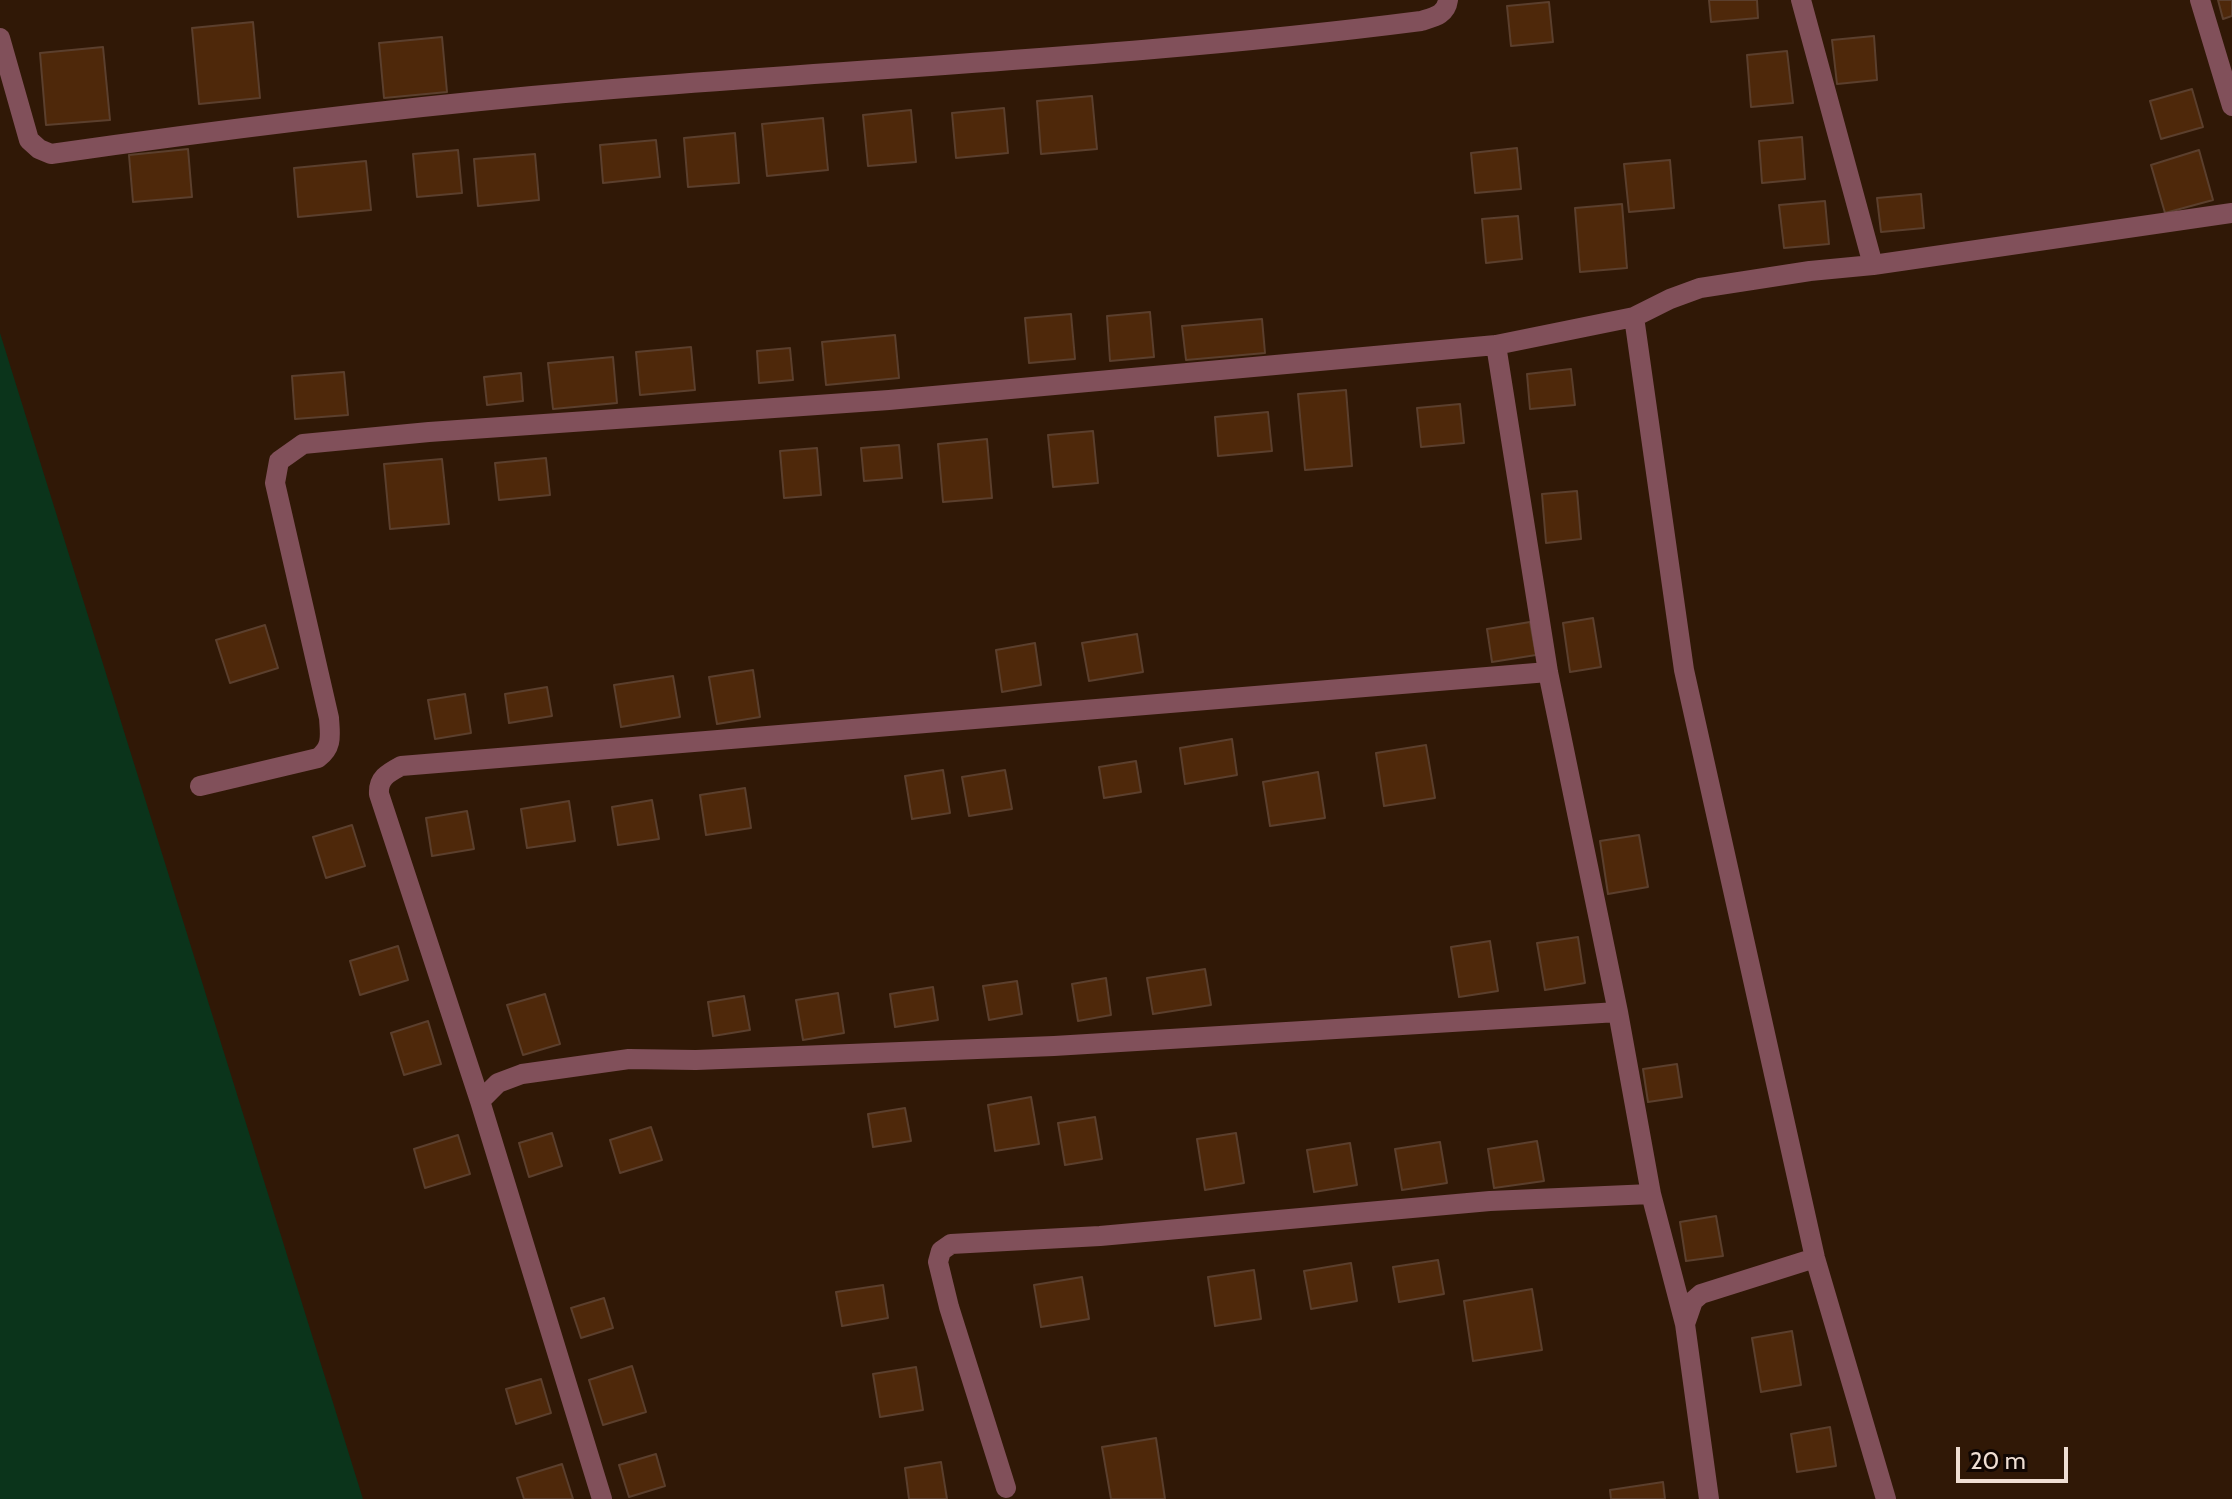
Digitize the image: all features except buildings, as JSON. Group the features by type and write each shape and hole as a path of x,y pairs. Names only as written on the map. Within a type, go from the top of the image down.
{"street":[{"path":"0,38 29,140 51,154 205,132 532,96 1286,38 1421,21 1439,16 1447,8 1448,0"},
{"path":"1801,0 1873,265"},
{"path":"2200,0 2232,106"},
{"path":"200,786 318,758 327,752 331,742 322,687 275,483 279,461 303,444 429,432 889,400 1496,345 1634,317 1700,288 2232,213"},
{"path":"1634,317 1684,670 1815,1258 1886,1499"},
{"path":"1496,345 1548,672 1618,1012 1651,1194 1685,1324 1709,1499"},
{"path":"602,1499 480,1101 379,794 378,786 383,776 401,766 1548,672"},
{"path":"480,1101 498,1083 522,1074 629,1059 696,1060 1054,1046 1618,1012"},
{"path":"1006,1488 949,1307 938,1262 941,1251 951,1244 1100,1236 1490,1201 1651,1194"},
{"path":"1685,1324 1693,1301 1701,1294 1815,1258"}],"green space":[{"path":"0,333 363,1499 0,1499"}]}
